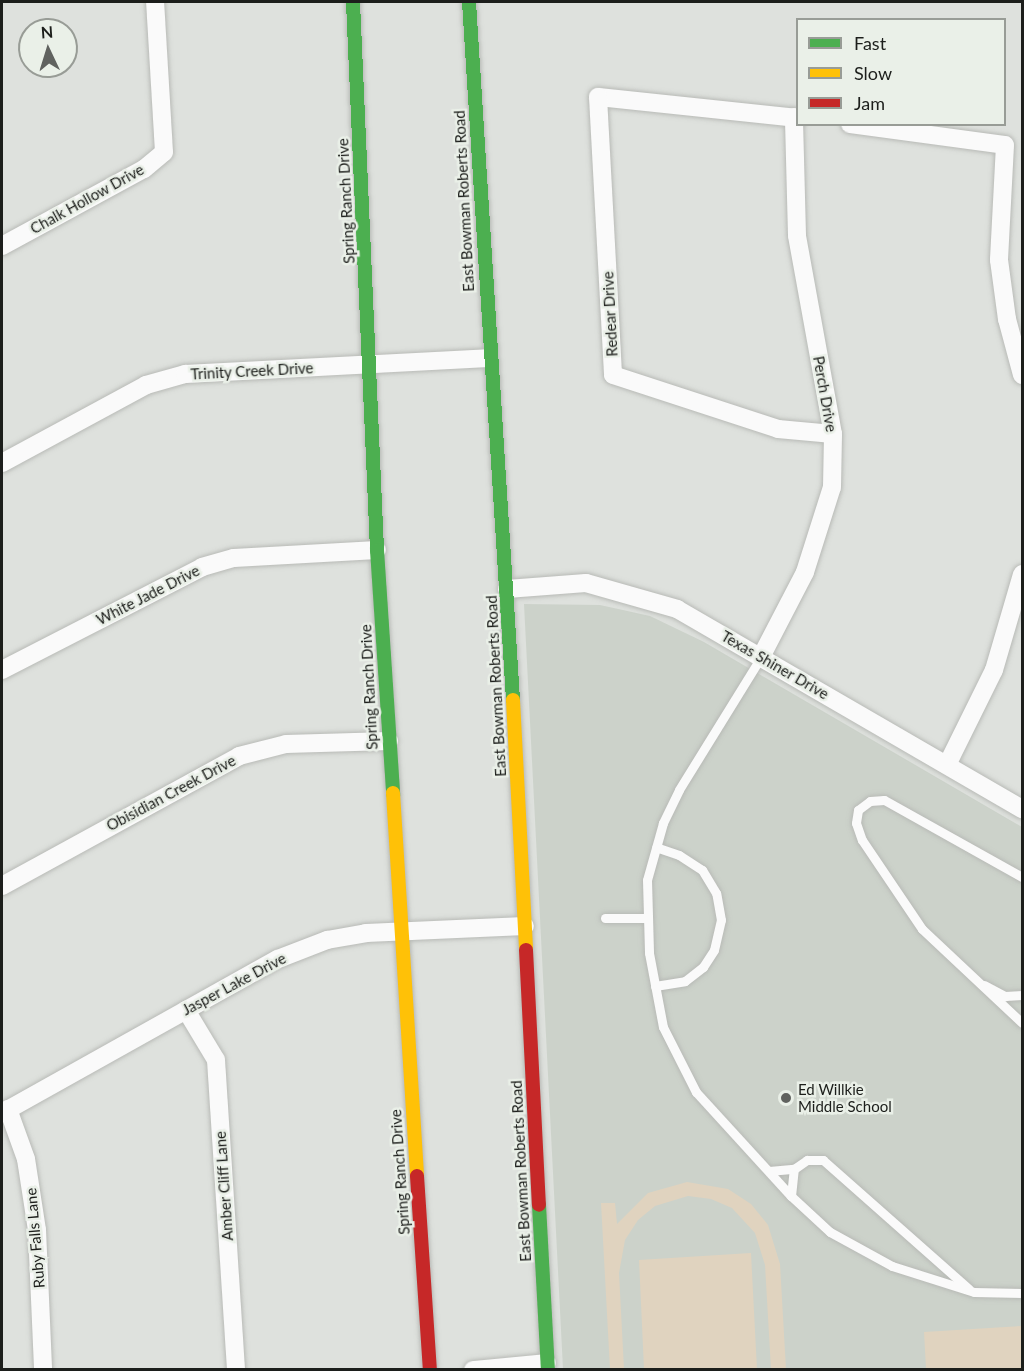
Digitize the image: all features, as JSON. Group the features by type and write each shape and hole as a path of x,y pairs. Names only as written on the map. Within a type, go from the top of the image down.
{"street":[{"name":"Chalk Hollow Drive","path":"2,246 144,169 164,152 155,2"},
{"name":"Spring Ranch Drive","path":"353,2 377,550 400,934 430,1370"},
{"name":"East Bowman Roberts Road","path":"470,2 489,358 507,589 547,1366"},
{"name":"Redear Drive","path":"796,118 598,97 613,375 778,429 833,434"},
{"name":"Perch Drive","path":"761,657 808,561 832,487 833,434 797,235 796,126"},
{"path":"866,126 1005,144 999,260 1007,319 1023,375"},
{"name":"Trinity Creek Drive","path":"2,463 146,385 185,374 489,358"},
{"name":"White Jade Drive","path":"2,670 202,567 234,558 377,550"},
{"path":"947,765 994,670 1023,574"},
{"name":"Texas Shiner Drive","path":"507,589 586,583 677,609 1023,809"},
{"name":"Obisidian Creek Drive","path":"2,886 239,756 286,744 389,741"},
{"name":"Jasper Lake Drive","path":"5,1111 278,959 327,940 366,933 400,934 525,926"},
{"name":"Amber Cliff Lane","path":"186,1010 216,1060 236,1370"},
{"name":"Ruby Falls Lane","path":"5,1111 27,1159 37,1230 43,1370"},
{"path":"473,1370 547,1366"}],"lane":[{"path":"761,657 679,790 656,847 647,880 648,918 655,986 663,1027 696,1092 792,1196 830,1232 892,1266 974,1292 1023,1293"},
{"path":"1023,877 884,800 870,801 858,810 856,823 862,840 922,929 976,982 1023,1023"},
{"path":"655,986 685,981 703,967 714,950 721,920 716,893 702,870 679,855 656,847"},
{"path":"605,918 648,918"},
{"path":"976,982 1005,996 1023,995"},
{"path":"769,1171 794,1169 807,1160 823,1160 974,1292"},
{"path":"792,1196 794,1169"}],"shaded area":[{"name":"Ed Willkie Middle School","path":"524,604 600,605 650,616 704,642 1022,827 1022,1369 563,1369"},
{"path":"687,1182 728,1189 751,1204 768,1225 780,1264 786,1369 771,1369 765,1265 755,1233 732,1208 711,1199 688,1196 655,1206 638,1220 625,1240 619,1273 624,1369 610,1369 601,1203 615,1203 617,1224 648,1193"},
{"path":"751,1253 757,1369 644,1369 639,1260"},
{"path":"1022,1326 1022,1369 926,1369 924,1332"}],"traffic: fast":[{"path":"353,2 377,550 393,793"},
{"path":"469,2 513,700"},
{"path":"539,1205 548,1370"}],"traffic: slow":[{"path":"513,700 526,950"},
{"path":"393,793 417,1176"}],"traffic: jam":[{"path":"526,950 539,1205"},
{"path":"417,1176 430,1370"}],"place":[{"name":"Ed Willkie Middle School","path":"786,1098"}]}
